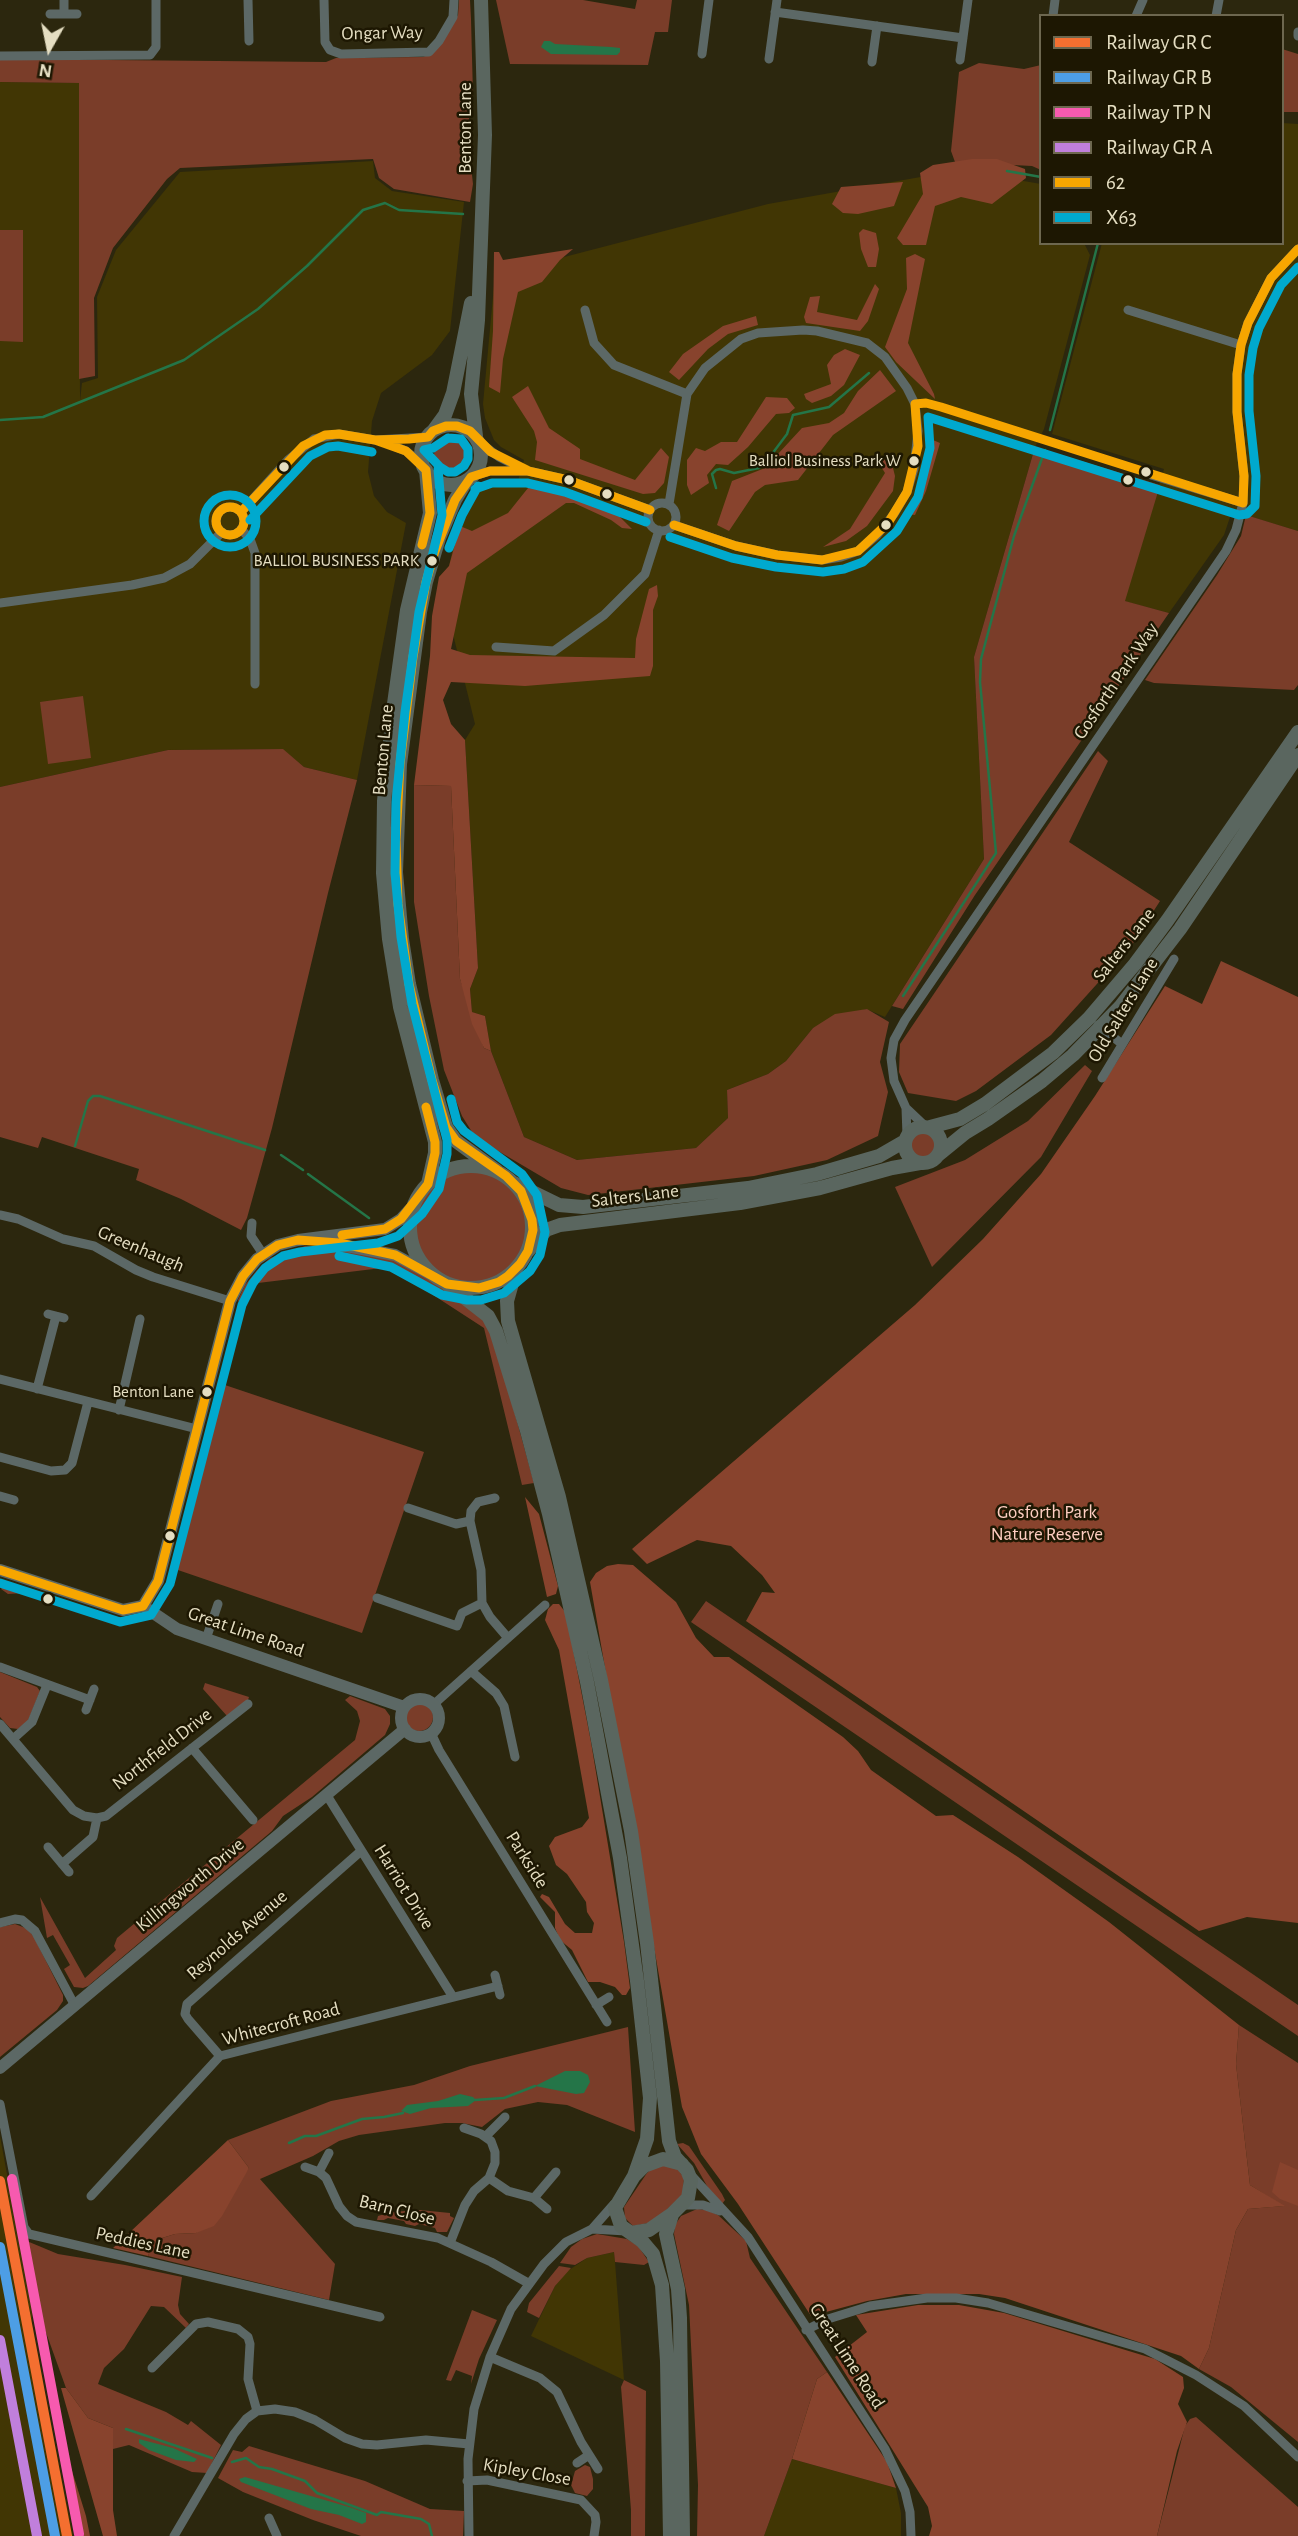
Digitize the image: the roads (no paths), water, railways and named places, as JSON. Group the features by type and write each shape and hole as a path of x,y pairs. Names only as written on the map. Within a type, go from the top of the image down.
{"main road":[{"name":"Benton Lane","path":"477,439 471,394 478,320 485,135 481,0"},
{"name":"Benton Lane","path":"430,434 445,415 456,382 479,257"},
{"path":"446,426 457,426 466,428 477,439 480,462 469,479 457,484 445,484 436,480 424,467 422,448 430,434 446,426"},
{"name":"Benton Lane","path":"424,467 430,513 407,610 393,711 385,789 383,873 389,939 400,1007 435,1142 428,1184"},
{"name":"Benton Lane","path":"469,479 455,500 439,538 420,612 400,764 396,872 409,984 446,1127 456,1141 497,1171"},
{"name":"Salters Lane","path":"928,1127 960,1119 985,1104 1095,1023 1298,732"},
{"name":"Salters Lane","path":"938,1155 965,1132 1042,1081 1095,1023 1146,974 1180,929 1298,755"},
{"path":"928,1127 940,1138 941,1149 928,1163 920,1163 908,1156 906,1138 914,1128 928,1127"},
{"name":"Salters Lane","path":"514,1183 559,1205 583,1207 748,1188 817,1174 880,1156 906,1138"},
{"name":"Salters Lane","path":"528,1251 546,1230 559,1225 740,1203 820,1188 920,1163"},
{"path":"1,1573 123,1610 143,1606 158,1581 230,1301 243,1276 263,1254 278,1245 298,1240 385,1229 401,1219 428,1184 443,1172 460,1167 479,1166 497,1171 521,1191 530,1210 533,1230 528,1251 516,1269 489,1286 468,1288 447,1284"},
{"path":"413,1206 410,1225 412,1245 420,1262 434,1276"},
{"path":"298,1240 384,1252 404,1259 447,1284 488,1316 496,1331 527,1431 549,1514 587,1682 623,1882 649,2087 650,2115 643,2155 615,2208 621,2226 642,2241 653,2254 664,2297 670,2536"},
{"path":"516,1269 507,1301 508,1321 559,1497 601,1680 631,1831 669,2141 671,2150 685,2167 691,2187 688,2198 649,2230 629,2232"},
{"name":"Great Lime Road","path":"143,1606 169,1625 404,1707"},
{"path":"417,1699 423,1699 433,1705 439,1719 431,1733 417,1737 405,1729 401,1717 404,1707 417,1699"},
{"name":"Killingworth Drive","path":"0,2068 405,1729"},
{"path":"634,2176 655,2160 667,2159 685,2167"},
{"path":"677,2209 668,2222 666,2234 678,2289 680,2318 683,2536"}],"street":[{"path":"64,0 64,14"},
{"path":"0,56 150,55 156,47 156,0"},
{"path":"248,0 249,41"},
{"name":"Ongar Way","path":"324,0 324,42 330,50 341,54 429,52 437,45 453,17 454,0"},
{"path":"702,54 709,0"},
{"path":"768,59 777,0"},
{"path":"960,60 968,0"},
{"path":"775,12 963,38"},
{"path":"50,14 77,14"},
{"path":"872,62 877,26"},
{"name":"Gosforth Park Way","path":"906,1138 905,1108 894,1081 891,1058 894,1040 905,1020 1226,551 1236,530 1243,503 1244,476 1237,412 1237,374 1241,345 1253,312 1271,278 1298,249"},
{"path":"585,310 594,342 614,365 687,394"},
{"path":"1128,310 1241,345"},
{"path":"669,505 687,394 705,368 741,339 758,333 787,330 817,331 867,343 885,357 899,374 915,404 918,446 907,492 894,514 858,551 821,560 777,555 736,546 674,525"},
{"path":"241,512 288,460 314,439 339,434 375,440 406,451 424,467"},
{"path":"375,440 430,434"},
{"path":"477,439 499,457 528,471 578,484 650,510"},
{"path":"469,479 490,471 528,471"},
{"path":"1151,474 1243,503"},
{"path":"657,504 669,505 676,513 674,525 664,531 659,530 650,523 650,510 657,504"},
{"path":"231,507 241,512 244,522 241,529 232,534 222,532 217,521 221,511 231,507"},
{"path":"241,529 250,539 255,553 255,684"},
{"path":"496,647 554,651 604,615 645,574 659,530"},
{"path":"0,603 164,578 190,564 222,532"},
{"name":"Old Salters Lane","path":"1102,1078 1174,959"},
{"path":"1095,1023 1122,1044"},
{"name":"Gosforth Park Way","path":"905,1108 928,1127"},
{"name":"Greenhaugh","path":"0,1215 18,1219 63,1239 94,1246 153,1277 230,1301"},
{"path":"252,1223 251,1236 263,1254"},
{"path":"37,1389 56,1316"},
{"path":"119,1410 140,1319"},
{"path":"0,1379 197,1429"},
{"path":"0,1457 51,1471 65,1470 72,1463 88,1402"},
{"path":"0,1496 14,1500"},
{"path":"495,1498 478,1502 471,1510 470,1521 481,1570 482,1603 508,1638"},
{"path":"408,1508 456,1524 470,1521"},
{"path":"377,1598 457,1626 462,1613 482,1603"},
{"path":"206,1639 218,1604"},
{"path":"433,1705 545,1605"},
{"path":"0,1667 90,1700"},
{"path":"471,1671 496,1693 505,1706 514,1757"},
{"path":"13,1739 32,1723 47,1685"},
{"path":"86,1710 94,1689"},
{"name":"Northfield Drive","path":"97,1818 106,1816 248,1704"},
{"path":"0,1724 73,1810 84,1816 97,1818 93,1837 62,1864"},
{"name":"Parkside","path":"431,1733 607,2022"},
{"path":"192,1748 253,1820"},
{"name":"Harriot Drive","path":"326,1794 453,1997"},
{"path":"48,1847 69,1872"},
{"name":"Reynolds Avenue","path":"220,2056 188,2019 185,2014 187,2004 361,1851"},
{"path":"0,1923 22,1920 36,1931 75,2006"},
{"name":"Whitecroft Road","path":"91,2196 220,2056 453,1997 499,1990 495,1975"},
{"path":"596,2005 609,1997"},
{"name":"Peddies Lane","path":"0,2105 24,2227 29,2234 380,2317"},
{"path":"486,2136 505,2117"},
{"path":"464,2128 486,2136 494,2146 496,2158 489,2178 508,2191 534,2198 547,2208"},
{"path":"305,2167 319,2172 328,2153"},
{"name":"Great Lime Road","path":"685,2167 748,2237 885,2449 896,2469 908,2503 911,2536"},
{"name":"Barn Close","path":"319,2172 328,2181 342,2212 351,2219 426,2234 491,2262 528,2283"},
{"path":"534,2198 556,2172"},
{"name":"Barn Close","path":"450,2243 470,2198 489,2178"},
{"path":"469,2536 469,2444 477,2397 489,2357 528,2283 557,2250 592,2229 620,2196"},
{"path":"677,2209 703,2205 722,2211"},
{"path":"592,2229 629,2232"},
{"path":"806,2330 828,2319 870,2306 927,2298 956,2298 988,2303 1145,2349 1196,2375 1244,2406 1298,2457"},
{"path":"152,2368 191,2327 202,2322 216,2323 244,2332 250,2344 248,2379 257,2411"},
{"path":"155,2347 164,2356"},
{"path":"489,2357 540,2378 557,2392 598,2469"},
{"path":"174,2536 239,2427 257,2411 275,2409 295,2412 362,2444 426,2440 469,2444"},
{"path":"577,2463 589,2455"},
{"name":"Kipley Close","path":"467,2481 487,2480 581,2500 595,2515 594,2536"},
{"path":"276,2522 277,2536"}],"waterway":[{"path":"1007,171 1039,177"},
{"path":"0,420 43,417 184,360 258,309 307,266 363,210 385,203 399,210 463,214"},
{"path":"1050,430 1097,245"},
{"path":"716,488 712,474 716,470 734,473 759,468 787,434 793,415 829,407 869,373"},
{"path":"903,996 996,853 980,682 981,659 1014,536 1045,450"},
{"path":"75,1146 88,1101 93,1096 100,1096 265,1150"},
{"path":"281,1155 303,1170"},
{"path":"308,1174 369,1218"},
{"path":"475,2100 504,2098 535,2086"},
{"path":"289,2143 362,2119 403,2113"},
{"path":"126,2429 212,2458"},
{"path":"232,2462 246,2458 259,2467 305,2481 317,2493 377,2515 381,2512 421,2519 429,2524 432,2536"}],"place":[{"name":"Balliol Business Park W","path":"914,461"},
{"name":"BALLIOL BUSINESS PARK","path":"432,561"},
{"name":"Benton Lane","path":"207,1392"}],"park label":[{"name":"Gosforth Park Nature Reserve","path":"1047,1523"}]}
